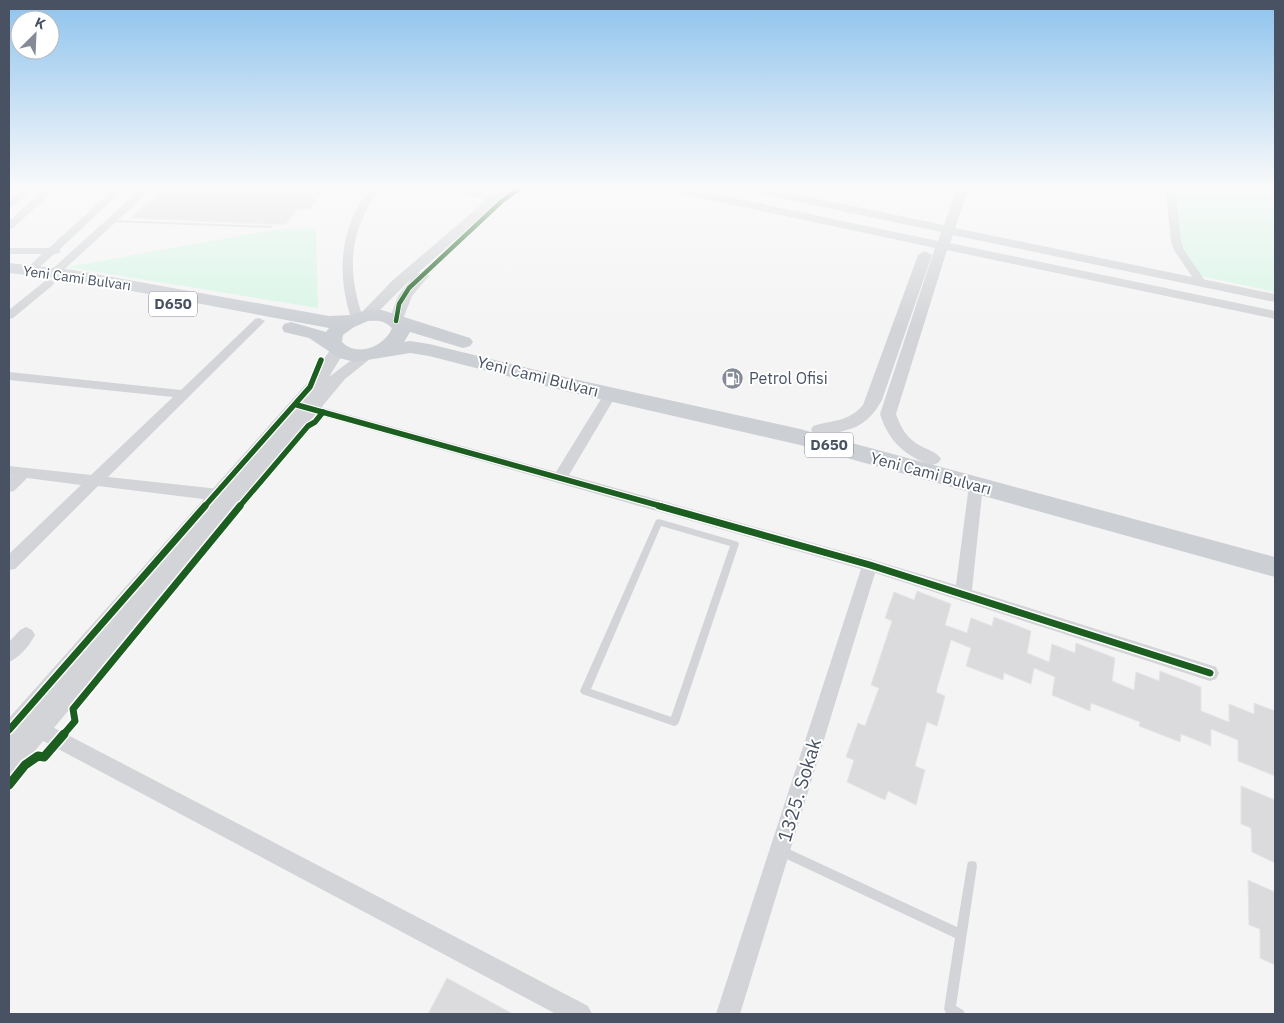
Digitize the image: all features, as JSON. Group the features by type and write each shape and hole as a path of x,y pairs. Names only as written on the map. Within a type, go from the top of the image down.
{"main road":[{"name":"Yeni Cami Bulvarı","path":"9,268 30,270 52,278 316,334 345,353 373,353 410,348 429,350 800,437 1275,567"},
{"name":"Yeni Cami Bulvarı","path":"9,277 52,278 329,322 383,315 447,338 932,459 1275,551"},
{"path":"336,347 333,338 336,331 358,318"},
{"path":"373,353 397,341 402,327 397,321"}],"street":[{"path":"30,270 71,234"},
{"path":"9,316 99,234"},
{"path":"351,234 347,266 351,304 358,318 454,234"},
{"path":"397,321 399,304 409,288 467,234"},
{"path":"887,234 1275,315"},
{"path":"819,430 860,421 868,413 940,234"},
{"path":"961,234 1275,298"},
{"path":"1175,234 1179,250 1201,282"},
{"path":"932,459 912,449 901,440 892,427 888,414 911,347 930,280 936,244"},
{"path":"9,251 80,251"},
{"path":"9,564 259,321"},
{"path":"9,762 304,406 330,364 336,347"},
{"path":"9,735 219,495 304,406 339,375 373,353"},
{"path":"9,376 183,394"},
{"path":"560,478 611,394"},
{"path":"304,406 870,565 1210,673"},
{"path":"9,471 219,495"},
{"path":"9,487 24,473"},
{"path":"963,594 976,485"},
{"name":"1325. Sokak","path":"728,1014 870,565"},
{"path":"9,654 26,636"},
{"path":"37,728 580,1014"}],"lane":[{"path":"696,532 700,517"},
{"path":"659,522 696,532 735,544 674,722 585,691 659,522"},
{"path":"780,850 961,935"},
{"path":"959,1014 950,1009 972,866"}],"green space":[{"path":"253,234 316,234 318,308 67,267"},
{"path":"1178,234 1275,234 1275,292 1201,276 1181,249"}],"building":[{"path":"917,591 951,604 945,625 967,633 971,618 992,626 994,617 1031,631 1027,653 1049,662 1052,644 1075,653 1076,643 1115,658 1112,681 1134,690 1136,672 1159,681 1160,671 1201,687 1201,711 1229,722 1229,704 1254,714 1254,703 1275,711 1275,776 1238,761 1238,740 1211,729 1211,746 1181,734 1180,742 1139,726 1140,722 1091,703 1090,711 1052,695 1055,677 1034,668 1031,684 1004,673 1003,680 966,666 971,648 951,640 936,692 945,696 937,726 927,722 915,766 925,770 916,805 888,791 885,800 847,782 854,760 846,757 858,723 865,726 879,688 871,685 892,621 885,618 894,592 914,600"},
{"path":"1241,786 1275,800 1275,863 1252,852 1251,828 1241,824"},
{"path":"1248,880 1275,892 1275,965 1260,958 1260,929 1249,925"},
{"path":"447,978 513,1014 428,1014"}],"cycle path":[{"path":"396,321 399,304 409,288 467,234"},
{"path":"9,730 310,387 321,360"},
{"path":"297,405 870,565 1210,673"},
{"path":"9,785 25,765 38,756 44,757 75,721 73,709 248,496 308,426 315,422 323,412"}],"place":[{"name":"Petrol Ofisi","path":"733,378"}]}
